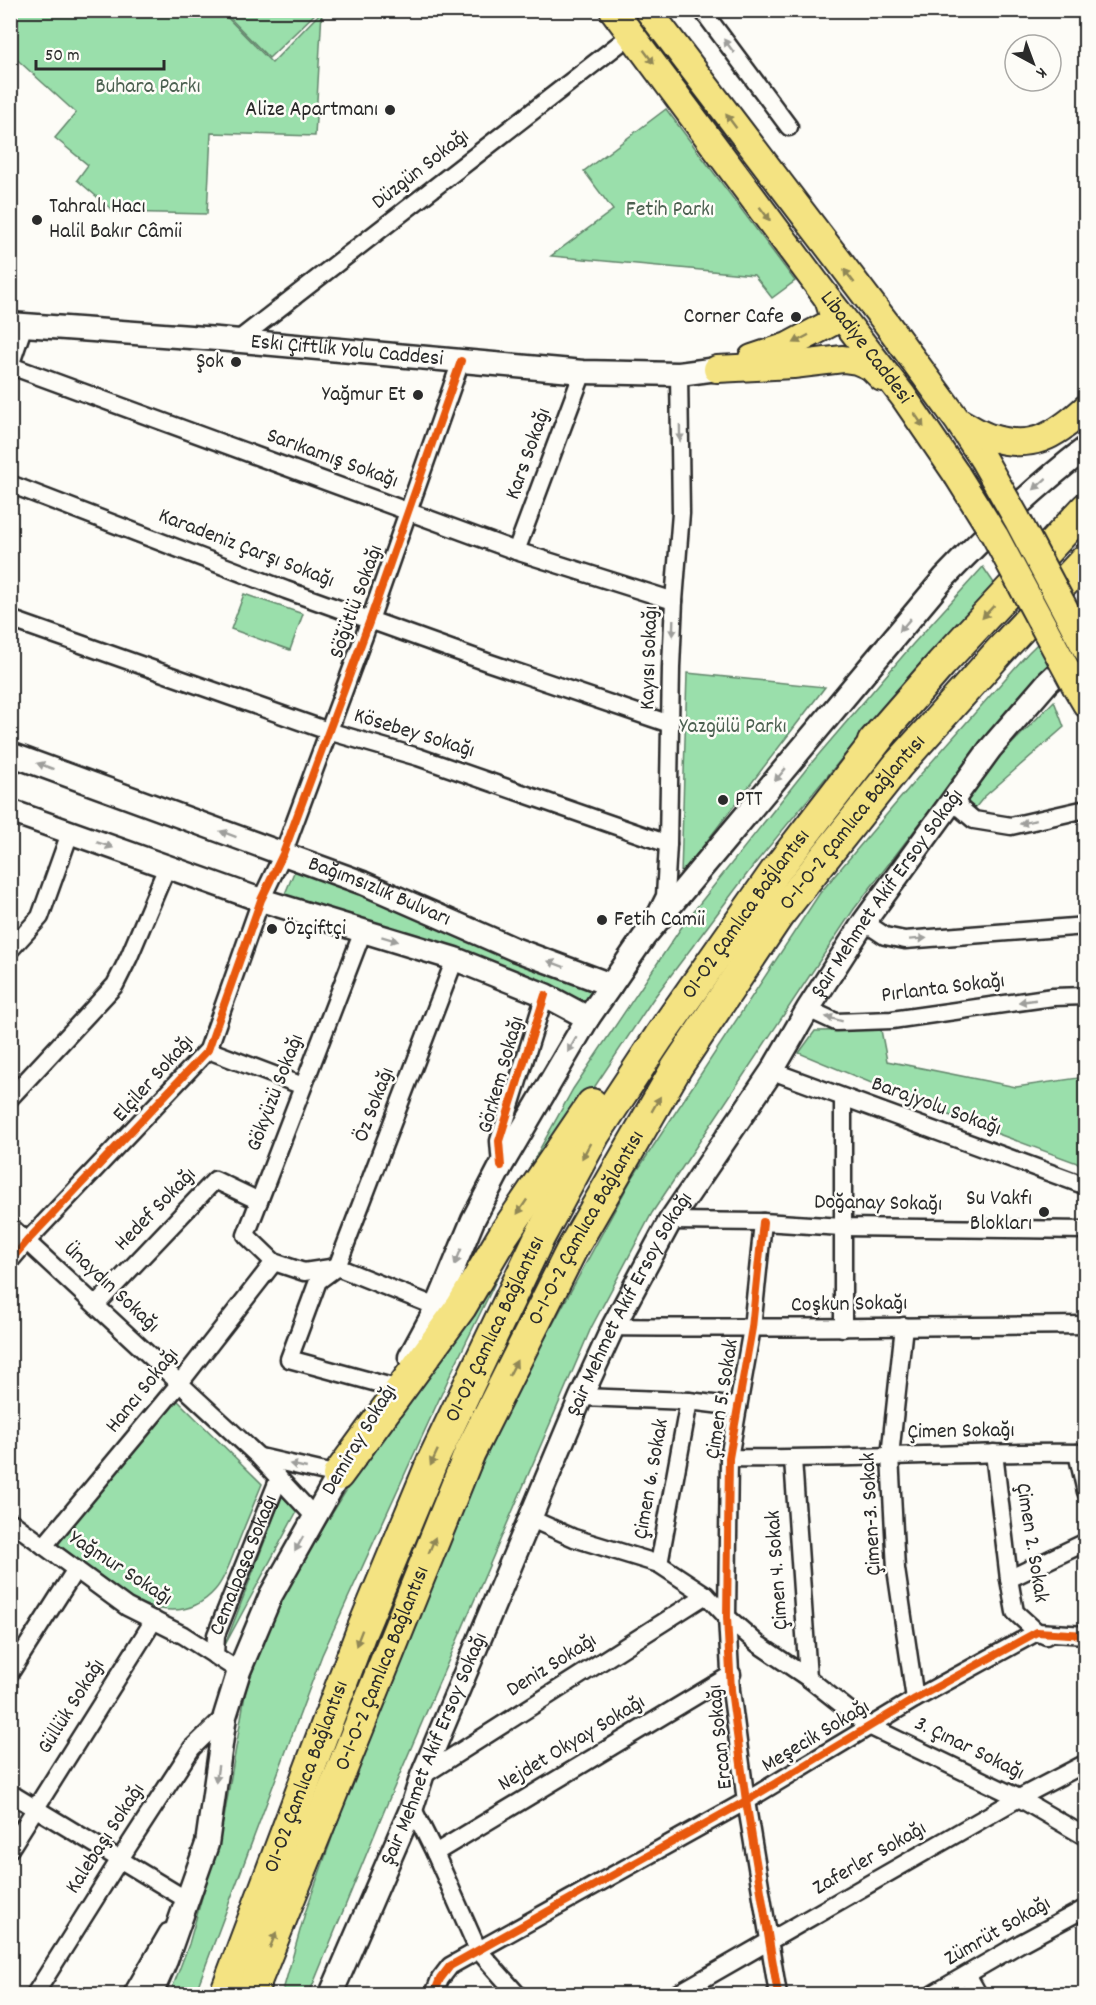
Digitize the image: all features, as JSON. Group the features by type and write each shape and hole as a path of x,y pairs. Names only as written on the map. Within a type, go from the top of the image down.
{"highway":[{"name":"O-1-O-2 Çamlıca Bağlantısı","path":"887,727 941,663 1086,508"},
{"name":"O-1-O-2 Çamlıca Bağlantısı","path":"251,1995 470,1452 571,1251 677,1067 778,916 898,765 1086,559"},
{"path":"338,1475 461,1307 504,1234 660,1001 711,930 755,874 887,727"},
{"name":"O1-O2 Çamlıca Bağlantısı","path":"225,1995 364,1624 432,1462 539,1238 595,1134 659,1037 775,872 887,727"}],"main road":[{"name":"Libadiye Caddesi","path":"613,10 854,316 958,421 1017,519 1086,647"},
{"name":"Libadiye Caddesi","path":"648,10 854,316 903,396 957,475 995,536 1081,696"},
{"path":"793,365 823,353 854,316"},
{"path":"717,369 788,346 854,316"},
{"name":"Eski Çiftlik Yolu Caddesi","path":"17,325 237,341 583,372 679,374 717,369"},
{"path":"717,369 793,365 843,359 857,361 871,367 903,396"},
{"path":"958,421 988,437 1028,442 1046,438 1086,408"},
{"name":"Demiray Sokağı","path":"225,1716 239,1671 271,1595 338,1475 420,1341 437,1307 473,1220 501,1166 588,1018 644,938 945,577 984,536 1043,481 1086,448"},
{"path":"1060,601 1086,627"},
{"name":"Şair Mehmet Akif Ersoy Sokağı","path":"331,1995 412,1807 422,1776 581,1397 670,1221 772,1071 808,1009 864,922 990,749 1047,683 1086,647"},
{"name":"Bağımsızlık Bulvarı","path":"10,754 363,883 514,949 611,985"},
{"name":"Bağımsızlık Bulvarı","path":"10,812 261,900 455,959 545,995 588,1018"},
{"path":"151,1995 166,1960 207,1844 225,1716"}],"street":[{"path":"702,10 789,127"},
{"name":"Düzgün Sokağı","path":"237,341 632,34"},
{"path":"11,366 17,325"},
{"name":"Söğütlü Sokağı","path":"283,854 370,620 462,361"},
{"name":"Sarıkamış Sokağı","path":"11,366 516,551 674,601"},
{"name":"Kars Sokağı","path":"516,551 583,372"},
{"name":"Kayısı Sokağı","path":"644,938 665,896 674,601 681,513 679,374"},
{"name":"Karadeniz Çarşı Sokağı","path":"10,484 286,590 670,724"},
{"name":"Kösebey Sokağı","path":"10,619 327,731 418,757 668,844"},
{"path":"955,797 961,809 974,820 1011,826 1086,809"},
{"path":"10,950 40,917 70,833"},
{"name":"Elçiler Sokağı","path":"10,1261 27,1240 208,1050 261,900 283,854"},
{"path":"10,1098 115,985 167,867"},
{"path":"864,922 885,936 905,940 1086,926"},
{"name":"Gökyüzü Sokağı","path":"274,1262 246,1236 363,931"},
{"name":"Öz Sokağı","path":"337,1267 455,959"},
{"name":"Görkem Sokağı","path":"501,1166 499,1142 545,995"},
{"name":"Pırlanta Sokağı","path":"808,1009 836,1022 892,1020 1053,997 1086,996"},
{"path":"208,1050 303,1086"},
{"name":"Barajyolu Sokağı","path":"772,1071 1086,1185"},
{"path":"843,1098 843,1328"},
{"name":"Hedef Sokağı","path":"96,1305 215,1180 258,1201"},
{"name":"Doğanay Sokağı","path":"670,1221 763,1222 842,1227 1086,1230"},
{"name":"Çimen 5. Sokak","path":"727,1617 729,1458 752,1328 763,1222"},
{"name":"Ünaydın Sokağı","path":"10,1226 259,1457 315,1516"},
{"path":"274,1262 304,1272 337,1267 437,1307"},
{"name":"Hancı Sokağı","path":"44,1546 179,1384 274,1262"},
{"path":"337,1267 318,1281 289,1359 392,1387"},
{"name":"Coşkun Sokağı","path":"614,1328 1086,1325"},
{"name":"Çimen-3. Sokak","path":"904,1326 890,1456 896,1569 915,1699"},
{"name":"Çimen 6. Sokak","path":"581,1397 689,1401 738,1407"},
{"name":"Çimen 6. Sokak","path":"659,1564 689,1401"},
{"name":"Çimen Sokağı","path":"729,1458 793,1459 994,1453 1081,1453"},
{"name":"Çimen 2. Sokak","path":"994,1453 1009,1579 1016,1612 1037,1632"},
{"path":"1081,1453 1086,1492"},
{"name":"Ünaydın Sokağı","path":"259,1457 338,1475"},
{"name":"Çimen 4. Sokak","path":"793,1459 808,1678"},
{"name":"Cemalpaşa Sokağı","path":"215,1656 216,1635 279,1478"},
{"name":"3. Çınar Sokağı","path":"529,1518 574,1538 659,1564 706,1595 758,1644 808,1678 869,1726 1019,1798 1086,1838"},
{"name":"Yağmur Sokağı","path":"10,1521 127,1607 183,1635 239,1671"},
{"path":"1009,1579 1086,1542"},
{"path":"10,1672 76,1569"},
{"name":"Deniz Sokağı","path":"422,1776 706,1595"},
{"name":"Ercan Sokağı","path":"727,1617 732,1674 731,1690 746,1801 778,1995"},
{"name":"Güllük Sokağı","path":"10,1849 154,1620"},
{"path":"1037,1632 1086,1635"},
{"path":"1037,1632 1056,1640 1080,1638 1086,1641"},
{"name":"Meşecik Sokağı","path":"434,1995 440,1979 450,1966 746,1801 915,1699 1037,1632"},
{"name":"Nejdet Okyay Sokağı","path":"435,1853 732,1674"},
{"name":"Kalebaşı Sokağı","path":"35,1995 192,1748 225,1716"},
{"name":"Zaferler Sokağı","path":"677,1995 1019,1798 1086,1763"},
{"path":"10,1793 187,1900 132,1995"},
{"path":"412,1807 478,1950 517,1995"},
{"name":"Zümrüt Sokağı","path":"933,1995 1086,1908"},
{"path":"968,1976 978,1995"}],"green space":[{"name":"Buhara Parkı","path":"11,11 221,11 272,63 322,11 315,136 211,133 207,214 115,212 77,180 88,165 55,138 76,113 11,54"},
{"path":"223,11 318,11 269,58"},
{"name":"Fetih Parkı","path":"666,109 795,281 772,298 754,275 551,256 613,210 584,171"},
{"path":"983,567 996,586 871,723 753,866 653,999 502,1226 450,1311 573,1089 685,922 808,767 913,644"},
{"path":"244,594 303,614 290,650 231,629"},
{"path":"1085,597 1085,635 1041,677 944,792 854,909 652,1213 591,1328 387,1804 309,1994 282,1994 305,1913 366,1743 457,1520 516,1392 631,1180 820,893 1028,653"},
{"name":"Yazgülü Parkı","path":"687,673 825,687 681,875"},
{"path":"1054,701 1064,727 984,797 971,813 966,799 999,757"},
{"path":"295,870 595,984 586,1005 284,896"},
{"path":"881,1030 887,1061 1016,1087 1085,1077 1085,1166 963,1121 799,1053 815,1031"},
{"path":"516,1240 452,1371 322,1655 195,1994 170,1994 189,1944 224,1818 246,1689 278,1601 354,1478"},
{"path":"176,1399 262,1484 219,1586 196,1605 176,1610 154,1608 132,1599 110,1587 53,1547"},
{"path":"282,1496 297,1511 225,1645"}],"cycle path":[{"path":"10,1261 208,1050 261,900 283,854 370,620 461,361"},
{"path":"501,1166 499,1141 545,995"},
{"path":"763,1222 752,1328 729,1458 727,1617 731,1690 746,1801 778,1994"},
{"path":"434,1994 440,1979 450,1966 746,1801 915,1699 1037,1632 1086,1635"}],"place":[{"name":"Alize Apartmanı","path":"390,110"},
{"name":"Tahralı Hacı Halil Bakır Câmii","path":"37,220"},
{"name":"Corner Cafe","path":"796,317"},
{"name":"Şok","path":"236,362"},
{"name":"Yağmur Et","path":"418,395"},
{"name":"PTT","path":"723,800"},
{"name":"Fetih Camii","path":"602,920"},
{"name":"Özçiftçi","path":"272,929"},
{"name":"Su Vakfı Blokları","path":"1044,1212"}]}
